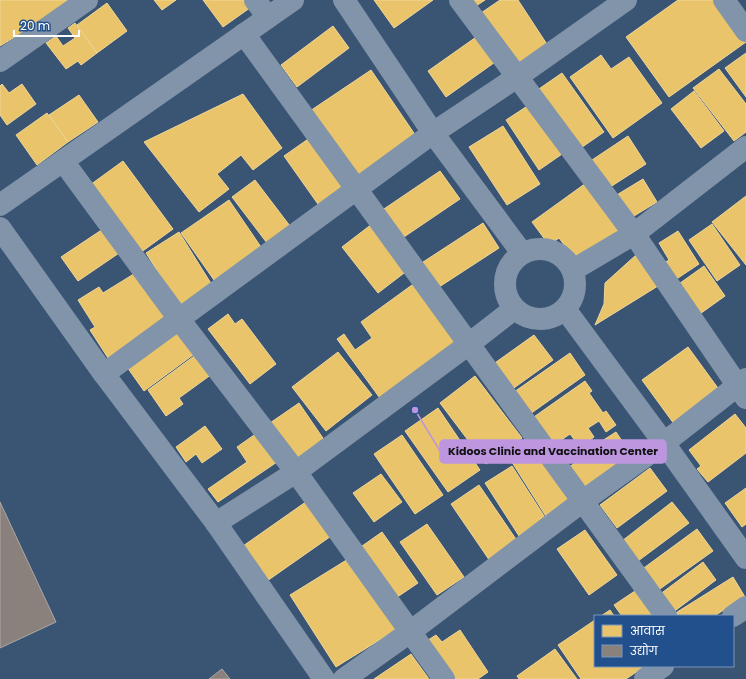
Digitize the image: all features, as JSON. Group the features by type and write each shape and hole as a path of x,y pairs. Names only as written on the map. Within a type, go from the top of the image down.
{"street":[{"path":"0,61 88,0"},
{"path":"256,0 268,17"},
{"path":"0,205 292,0"},
{"path":"344,0 433,133 522,254"},
{"path":"344,679 410,632 583,502 743,388 634,234 460,0"},
{"path":"104,374 433,133 517,77 626,0"},
{"path":"724,0 746,31"},
{"path":"244,34 665,615"},
{"path":"573,270 634,234 746,147"},
{"path":"64,161 179,318 296,472 444,679"},
{"path":"0,228 104,374 216,523 324,679"},
{"path":"533,249 545,249 557,252 566,260 573,270 576,280 572,301 565,309 549,319 530,318 514,309 507,298 504,286 506,273 512,262 522,254 533,249"},
{"path":"216,523 296,472 514,309"},
{"path":"565,309 746,558"},
{"path":"734,615 746,607"}],"building: आवास":[{"path":"0,0 76,0 0,46"},
{"path":"154,0 176,0 162,10"},
{"path":"203,0 251,0 254,5 223,27"},
{"path":"374,0 433,0 394,28"},
{"path":"467,0 485,0 473,8"},
{"path":"500,0 518,0 552,52 521,73 481,13"},
{"path":"678,0 717,0 746,42 669,97 626,37"},
{"path":"107,3 127,31 97,53 77,25"},
{"path":"75,23 97,53 81,65 78,61 66,69 46,43 56,36 63,46 75,38 68,28"},
{"path":"333,26 349,48 297,87 281,65"},
{"path":"479,35 498,60 446,97 428,71"},
{"path":"746,53 746,97 725,68"},
{"path":"601,55 611,69 629,57 662,103 613,138 570,77"},
{"path":"719,69 746,104 746,132 734,141 693,88"},
{"path":"371,70 418,139 354,182 307,113"},
{"path":"562,73 604,132 575,152 533,93"},
{"path":"2,84 9,93 22,84 36,104 7,125 0,115 0,86"},
{"path":"694,91 724,131 701,148 671,109"},
{"path":"243,94 282,148 253,170 241,155 217,174 229,189 199,212 144,142"},
{"path":"79,95 98,122 68,142 49,115"},
{"path":"532,103 565,152 539,170 506,120"},
{"path":"47,113 68,142 37,165 16,135"},
{"path":"503,126 540,184 507,205 469,147"},
{"path":"628,136 646,164 604,191 586,164"},
{"path":"311,137 347,187 320,207 284,156"},
{"path":"123,161 173,229 140,253 90,185"},
{"path":"440,171 460,199 398,241 378,213"},
{"path":"643,179 657,202 629,219 615,196"},
{"path":"255,180 290,226 267,243 232,197"},
{"path":"586,183 621,230 577,262 559,238 549,245 532,222"},
{"path":"746,196 746,265 712,222"},
{"path":"229,200 261,247 214,280 181,233"},
{"path":"483,223 499,248 436,289 420,264"},
{"path":"372,224 408,270 378,293 342,247"},
{"path":"712,224 740,265 717,281 689,240"},
{"path":"109,225 125,249 78,281 61,257"},
{"path":"678,231 699,264 672,282 661,265 669,260 659,243"},
{"path":"179,232 212,285 179,306 146,253"},
{"path":"636,255 658,286 595,325 604,304 605,283"},
{"path":"704,266 725,296 697,316 676,286"},
{"path":"137,272 167,321 108,358 90,330 95,327 78,300 99,287 103,293"},
{"path":"412,285 465,341 382,401 337,339 344,334 355,350 372,338 361,322"},
{"path":"228,314 235,324 242,319 276,364 250,384 208,329"},
{"path":"180,329 197,352 144,391 127,367"},
{"path":"534,335 553,360 511,390 492,365"},
{"path":"688,347 723,395 677,428 642,380"},
{"path":"338,352 372,395 326,431 292,387"},
{"path":"570,353 585,375 530,414 514,392"},
{"path":"197,354 212,374 179,398 183,404 166,416 148,390"},
{"path":"475,376 522,438 486,464 440,403"},
{"path":"585,381 592,391 589,393 603,413 606,411 616,425 606,432 599,421 588,428 594,437 580,447 570,434 551,447 531,419"},
{"path":"299,403 329,447 296,461 270,423"},
{"path":"438,408 480,470 448,492 405,431"},
{"path":"735,414 746,428 746,453 708,482 697,469 701,466 689,450"},
{"path":"205,426 222,449 202,463 196,454 186,462 176,447"},
{"path":"616,432 632,456 582,494 566,469 593,451 591,448"},
{"path":"257,433 277,462 218,502 208,489 247,462 237,447"},
{"path":"402,435 443,495 415,514 374,454"},
{"path":"537,442 577,504 549,521 510,459"},
{"path":"512,466 546,519 519,536 485,483"},
{"path":"650,468 667,491 617,528 600,505"},
{"path":"381,474 402,502 374,522 353,493"},
{"path":"479,485 520,545 492,564 451,504"},
{"path":"746,488 746,524 742,527 725,503"},
{"path":"310,499 334,534 267,581 243,546"},
{"path":"672,502 689,523 638,561 622,541"},
{"path":"427,524 464,577 437,595 400,542"},
{"path":"697,529 713,551 657,591 641,570"},
{"path":"585,530 617,575 589,595 557,549"},
{"path":"382,532 418,583 390,602 355,551"},
{"path":"353,556 399,628 336,667 290,595"},
{"path":"703,562 716,580 672,613 659,595"},
{"path":"733,577 745,597 716,615 674,614"},
{"path":"641,587 661,615 621,615 614,605"},
{"path":"610,610 613,615 602,615"},
{"path":"594,621 594,667 644,667 626,679 581,679 558,645"},
{"path":"460,630 488,672 478,679 450,679 425,642 436,635 442,642"},
{"path":"555,649 577,679 519,679 517,676"},
{"path":"411,654 429,679 374,679"}],"building: उद्योग":[{"path":"0,502 56,622 0,648"},
{"path":"222,669 230,679 209,679"}],"place":[{"name":"Kidoos Clinic and Vaccination Center","path":"415,410"}]}
